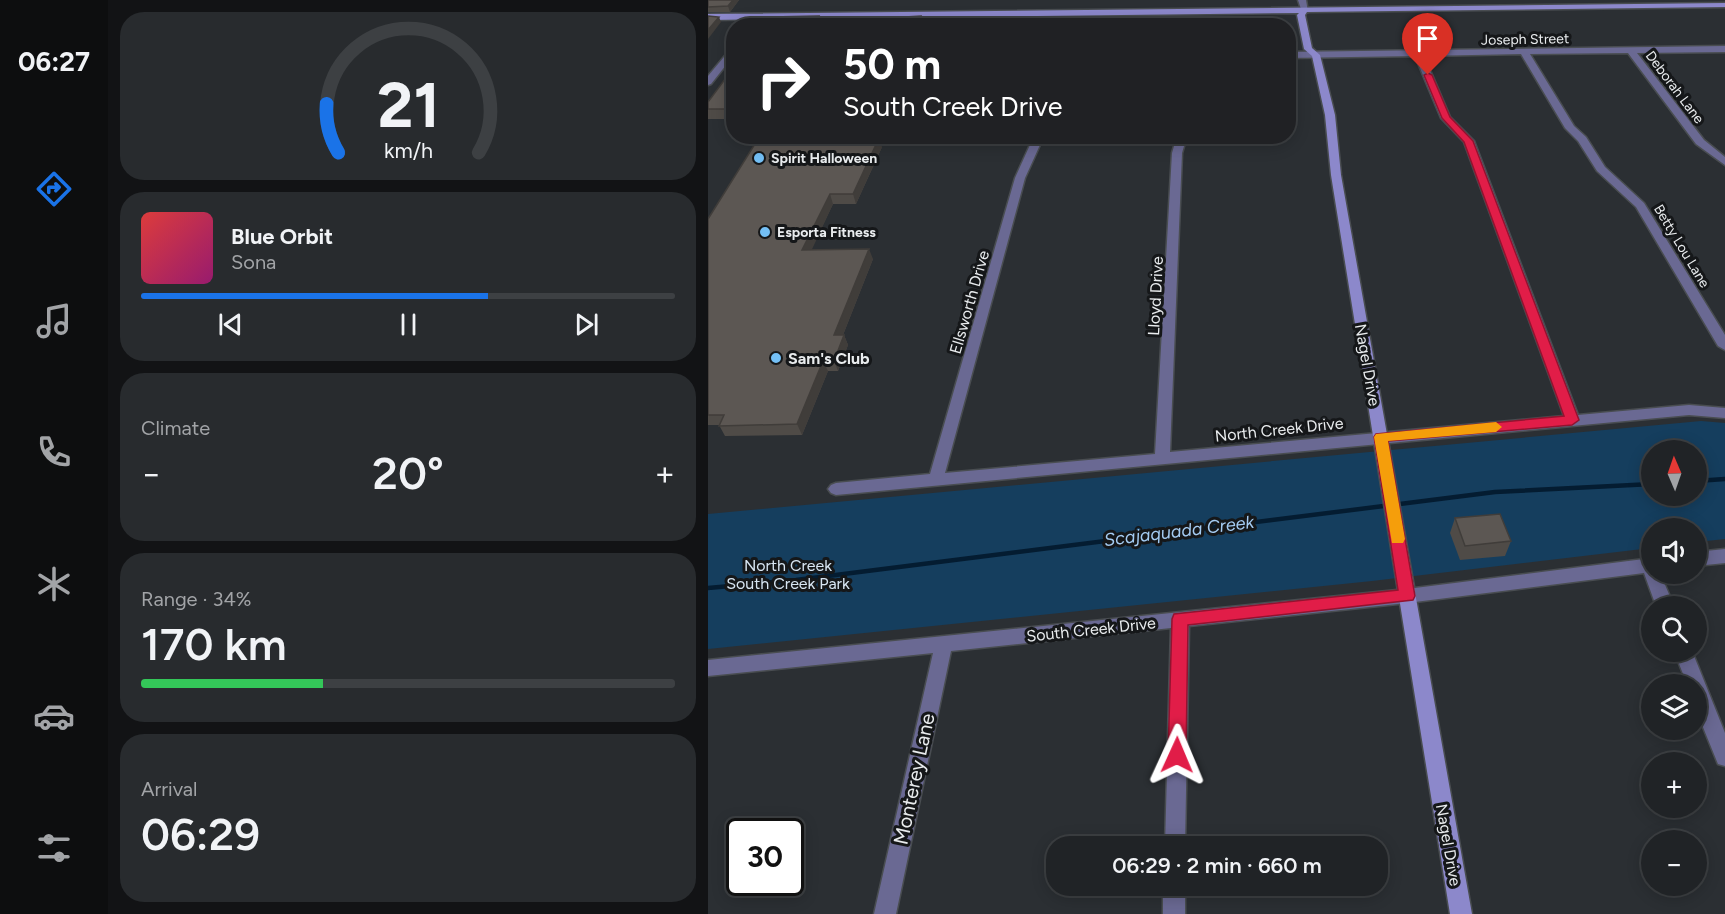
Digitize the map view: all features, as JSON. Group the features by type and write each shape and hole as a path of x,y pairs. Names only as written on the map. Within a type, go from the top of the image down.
{"street":[{"path":"708,17 949,14 1303,5 1725,5"},
{"name":"Nagel Drive","path":"1303,5 1301,15 1308,49 1316,55 1330,115 1336,175 1461,914"},
{"path":"947,18 949,14"},
{"name":"Joseph Street","path":"1296,55 1725,49"},
{"name":"Deborah Lane","path":"1631,51 1700,142 1725,162"},
{"name":"Betty Lou Lane","path":"1524,52 1570,128 1582,139 1600,169 1640,205 1725,346"},
{"path":"1419,54 1446,118 1469,141 1572,420"},
{"path":"708,82 726,58"},
{"name":"Ellsworth Drive","path":"936,479 1020,178 1035,144"},
{"name":"Lloyd Drive","path":"1162,459 1177,153 1180,144"},
{"name":"North Creek Drive","path":"836,489 1572,420 1689,410 1725,413"},
{"path":"1707,558 1725,556"},
{"name":"South Creek Drive","path":"708,668 1641,570"},
{"path":"1175,836 1180,619"},
{"name":"Monterey Lane","path":"885,914 944,644"},
{"path":"1707,712 1725,757"},
{"path":"1174,896 1174,914"}],"green space":[{"name":"North Creek South Creek Park","path":"1701,421 1725,423 1725,539 1707,541 1707,518 1641,518 1641,549 1372,581 708,649 708,514"}],"building":[{"path":"708,0 733,0 728,6 708,7"},
{"path":"708,16 719,17 708,30"},
{"path":"819,16 818,18 770,17"},
{"path":"921,16 920,18 905,17"},
{"path":"726,78 726,109 708,109 708,102"},
{"path":"755,144 876,144 853,194 830,194 802,250 869,249 834,335 844,335 834,361 823,361 797,424 719,426 724,415 708,415 708,219"},
{"path":"1500,514 1511,541 1465,546 1455,518"}],"waterway":[{"name":"Scajaquada Creek","path":"1707,480 1725,479"},
{"name":"Scajaquada Creek","path":"708,588 796,580 1495,492 1641,485"}],"slow traffic":[{"path":"1398,539 1380,437 1496,427"}],"place":[{"name":"Spirit Halloween","path":"759,158"},
{"name":"Esporta Fitness","path":"765,232"},
{"name":"Sam's Club","path":"776,358"}],"route":[{"path":"1177,755 1180,619 1407,596 1380,437 1572,420 1469,141 1446,118 1428,75"}]}
